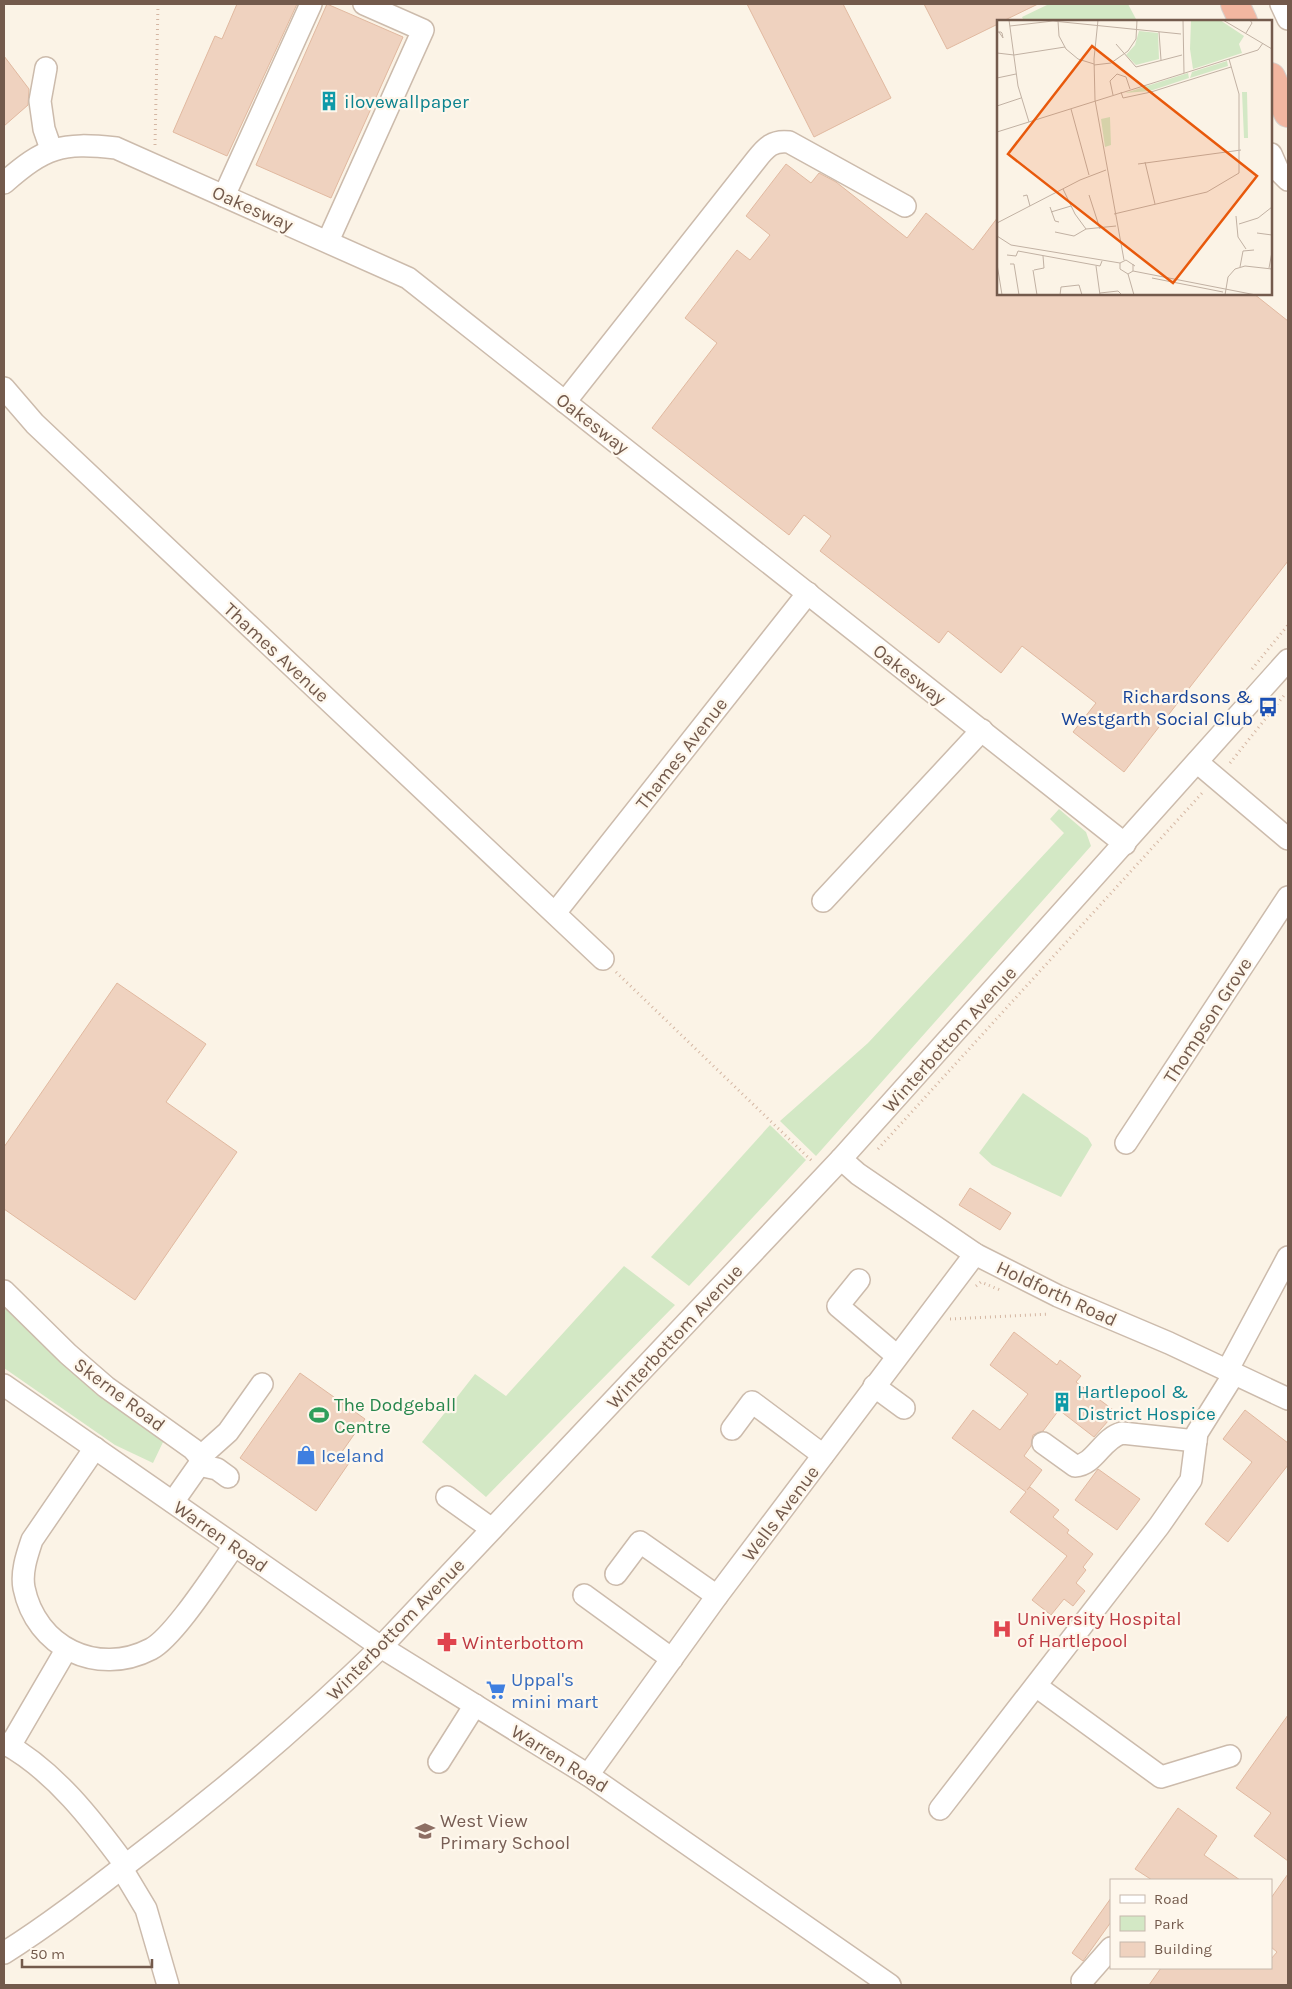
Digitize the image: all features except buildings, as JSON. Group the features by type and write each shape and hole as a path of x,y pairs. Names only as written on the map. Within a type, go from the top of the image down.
{"highway":[{"path":"1235,4 1243,20"},
{"path":"1272,79 1288,113"}],"street":[{"path":"224,196 311,4"},
{"path":"328,241 423,30 364,4"},
{"path":"1281,4 1288,19"},
{"path":"46,68 40,101 44,129 51,149"},
{"path":"565,402 756,160 770,145 778,141 789,142 905,206"},
{"name":"Oakesway","path":"4,183 26,164 51,149 85,144 116,148 408,278 1125,844"},
{"path":"1272,156 1278,170 1288,180"},
{"name":"Thames Avenue","path":"4,388 34,424 603,959"},
{"name":"Thames Avenue","path":"555,913 808,593"},
{"name":"Winterbottom Avenue","path":"4,1953 168,1834 248,1769 327,1700 381,1647 841,1159 1288,660"},
{"path":"823,901 982,730"},
{"path":"1198,762 1288,839"},
{"name":"Thompson Grove","path":"1126,1143 1288,897"},
{"name":"Holdforth Road","path":"841,1159 858,1174 975,1254 1058,1296 1288,1399"},
{"name":"Wells Avenue","path":"588,1775 717,1596 975,1254"},
{"path":"940,1809 1160,1526 1191,1480 1197,1433 1288,1257"},
{"path":"859,1280 838,1306 897,1356"},
{"name":"Skerne Road","path":"4,1291 93,1376 193,1449 200,1461"},
{"path":"174,1502 200,1461 228,1432 262,1384"},
{"name":"Warren Road","path":"4,1385 381,1647 588,1775 890,1985"},
{"path":"874,1386 904,1408"},
{"path":"732,1429 752,1402 823,1455"},
{"path":"1043,1443 1075,1466 1088,1462 1102,1445 1114,1435 1122,1433 1196,1441"},
{"path":"95,1448 32,1540 24,1570 24,1587 38,1623 56,1643 66,1650 81,1656 107,1659 122,1659 150,1650 169,1635 234,1546"},
{"path":"200,1461 228,1477"},
{"path":"447,1497 492,1528"},
{"path":"616,1574 640,1542 717,1596"},
{"path":"584,1595 672,1658"},
{"path":"66,1650 7,1745 40,1769 68,1795 91,1820 124,1867 146,1909 168,1985"},
{"path":"1036,1686 1161,1777 1230,1756"},
{"path":"438,1762 475,1705"},
{"path":"1082,1984 1110,1949"}],"path":[{"path":"155,166 158,4"},
{"path":"1230,763 1288,691"},
{"path":"878,1149 1204,791"},
{"path":"603,959 817,1166"},
{"path":"945,1319 1051,1314"}],"green space":[{"path":"1049,4 1128,4 1136,20 1024,20 1022,17"},
{"path":"1059,809 1086,832 1091,846 816,1156 780,1121 868,1043 1064,833 1050,819"},
{"path":"1023,1093 1088,1138 1092,1145 1061,1197 992,1165 979,1153"},
{"path":"770,1125 806,1160 689,1286 651,1257"},
{"path":"624,1266 675,1305 486,1497 422,1442 475,1374 506,1396"},
{"path":"4,1307 95,1393 164,1440 153,1463 115,1445 4,1368"}],"place":[{"name":"ilovewallpaper","path":"329,101"},
{"name":"Richardsons & Westgarth Social Club","path":"1268,707"},
{"name":"Hartlepool & District Hospice","path":"1062,1402"},
{"name":"The Dodgeball Centre","path":"319,1415"},
{"name":"Iceland","path":"306,1455"},
{"name":"University Hospital of Hartlepool","path":"1002,1629"},
{"name":"Winterbottom","path":"447,1642"},
{"name":"Uppal's mini mart","path":"496,1690"},
{"name":"West View Primary School","path":"425,1831"}]}
